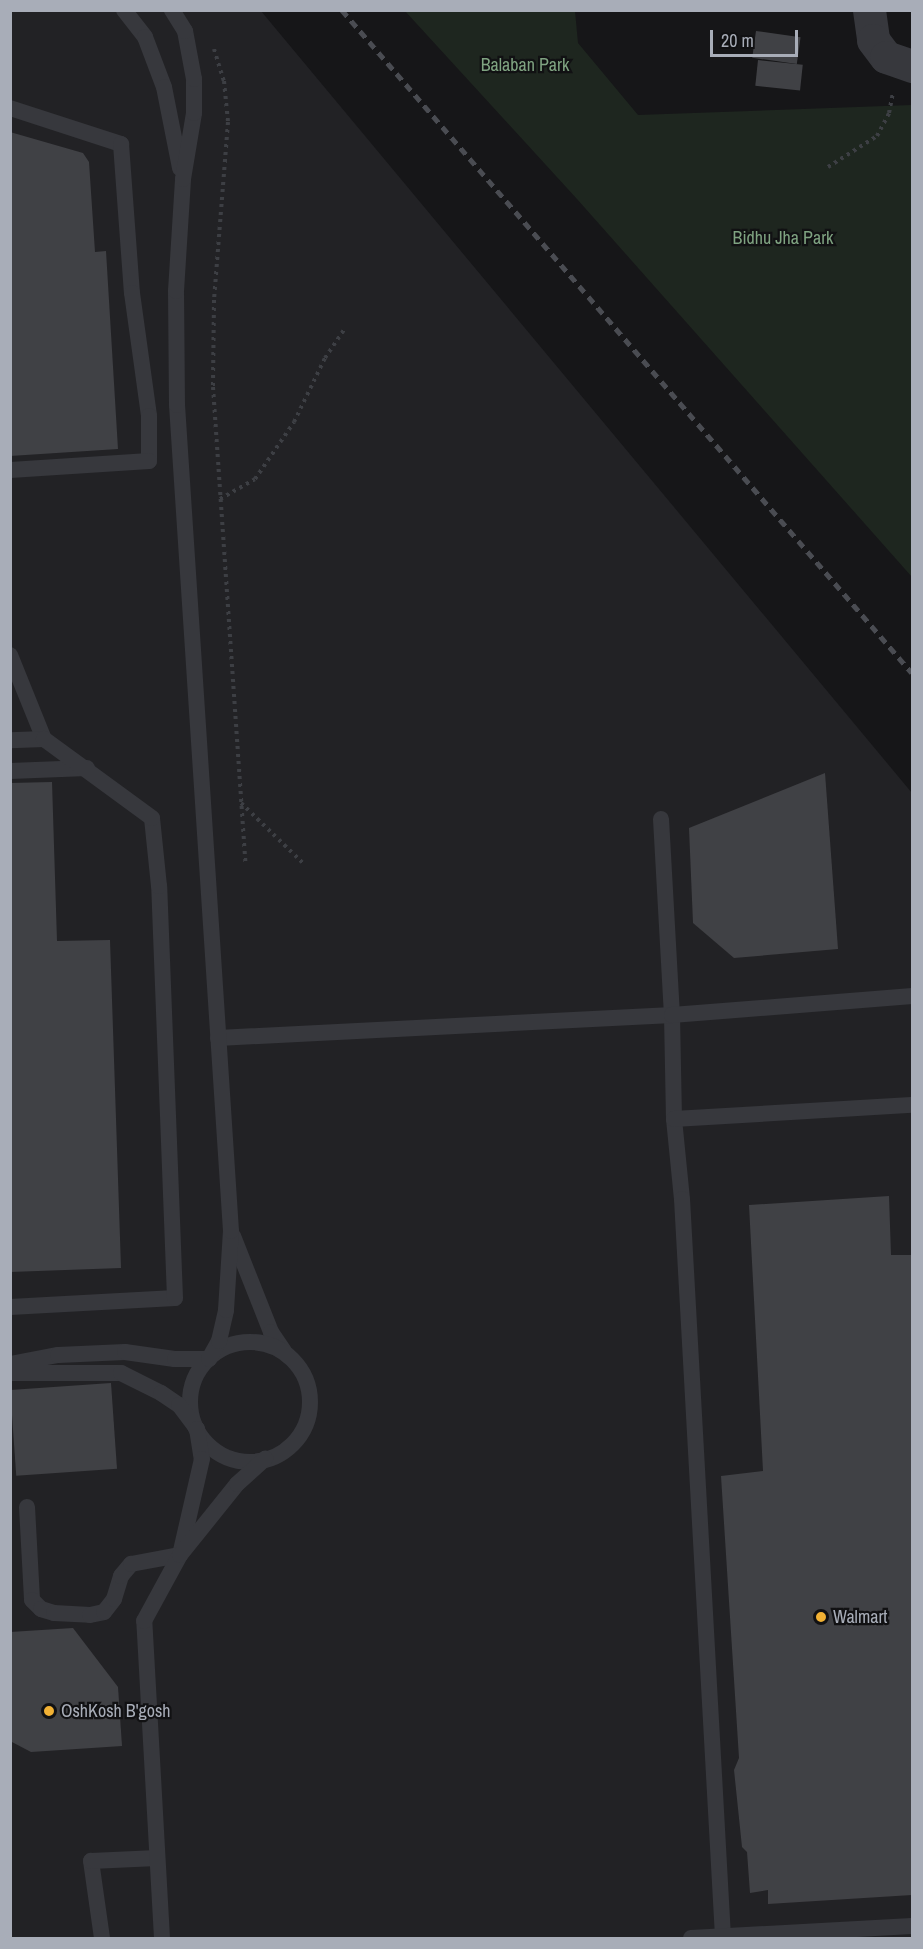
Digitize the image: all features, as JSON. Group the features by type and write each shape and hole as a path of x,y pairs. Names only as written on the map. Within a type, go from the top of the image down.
{"street":[{"path":"869,10 873,40 886,57 905,64"}],"lane":[{"path":"124,10 145,37 164,87 183,179"},
{"path":"172,10 185,31 194,79 194,112 183,179 176,291 177,414 231,1231 226,1310 219,1341 209,1359"},
{"path":"10,108 122,144 132,293 149,416 149,461 10,470"},
{"path":"149,416 177,414"},
{"path":"10,655 44,739 87,768 152,818 159,886 175,1298 10,1307"},
{"path":"10,740 44,739"},
{"path":"10,771 87,768"},
{"path":"661,819 672,1015 674,1119 682,1199 723,1937"},
{"path":"219,1038 672,1015 912,996"},
{"path":"674,1119 912,1105"},
{"path":"10,1373 121,1373 162,1393 179,1405 216,1451 233,1460 253,1462 265,1459 290,1446 302,1430 309,1412 309,1391 302,1372 271,1332 231,1231"},
{"path":"180,1555 202,1459 190,1401 193,1382 202,1365 216,1352 233,1344 253,1341 272,1346 287,1354"},
{"path":"10,1364 58,1355 125,1352 175,1359 209,1359"},
{"path":"162,1938 144,1621 180,1555 237,1484 265,1459"},
{"path":"27,1508 32,1600 41,1609 54,1613 90,1615 104,1612 114,1599 121,1576 131,1564 180,1555"},
{"path":"102,1938 91,1861 157,1858"},
{"path":"691,1938 912,1926"}],"path":[{"path":"209,39 224,81 228,122 214,300 213,387 246,866"},
{"path":"828,167 877,136 890,113 905,64"},
{"path":"220,498 255,479 294,422 325,358 345,328"},
{"path":"241,802 303,863"}],"shaded area":[{"path":"11,11 261,11 912,793 912,1938 11,1938"}],"green space":[{"name":"Bidhu Jha Park","path":"405,11 575,11 578,43 638,115 912,105 912,577 577,199"}],"building":[{"path":"756,31 801,37 797,64 752,58"},
{"path":"758,60 803,65 800,91 755,86"},
{"path":"10,132 83,153 89,162 95,252 106,251 118,449 10,456"},
{"path":"825,773 838,949 734,958 693,923 689,828"},
{"path":"52,782 57,941 110,940 121,1268 10,1272 10,783"},
{"name":"Walmart","path":"889,1196 891,1255 912,1255 912,1895 768,1904 768,1890 750,1893 747,1852 742,1847 734,1770 739,1758 721,1476 763,1471 749,1205"},
{"path":"111,1383 117,1469 16,1476 10,1390"},
{"path":"73,1628 118,1687 122,1746 31,1752 10,1741 10,1632"}],"railway":[{"path":"342,10 912,673"}],"place":[{"name":"Walmart","path":"821,1617"},
{"name":"OshKosh B'gosh","path":"49,1711"}],"park label":[{"name":"Balaban Park","path":"525,65"}]}
